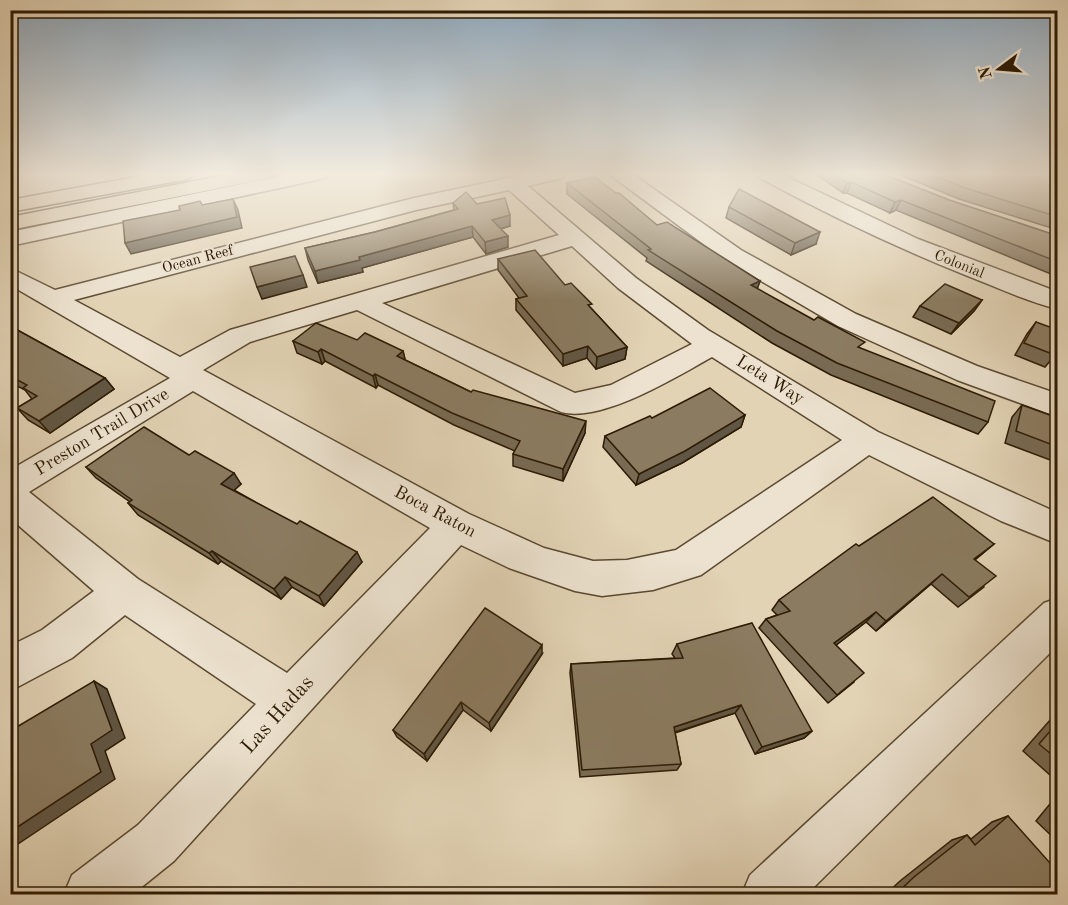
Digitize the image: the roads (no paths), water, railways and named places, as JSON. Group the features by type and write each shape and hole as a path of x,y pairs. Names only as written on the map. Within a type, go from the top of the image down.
{"main road":[{"path":"10,224 49,216"}],"street":[{"path":"10,239 118,216"},
{"name":"Ocean Reef","path":"52,298 367,216"},
{"name":"Leta Way","path":"550,216 660,310 867,440 1014,511 1058,529"},
{"path":"678,216 733,255 847,320 967,373 1058,406"},
{"name":"Colonial","path":"853,216 914,246 978,273 1058,302"},
{"name":"Preston Trail Drive","path":"10,487 69,453 240,336 575,238"},
{"name":"Boca Raton","path":"10,275 456,525 521,557 594,579 662,573 687,563 867,440"},
{"path":"358,301 572,404 619,394 713,345"},
{"path":"10,497 124,592 290,701"},
{"name":"Las Hadas","path":"91,894 156,843 456,525"},
{"path":"10,670 57,644 124,592"},
{"path":"769,894 1058,616"}]}
